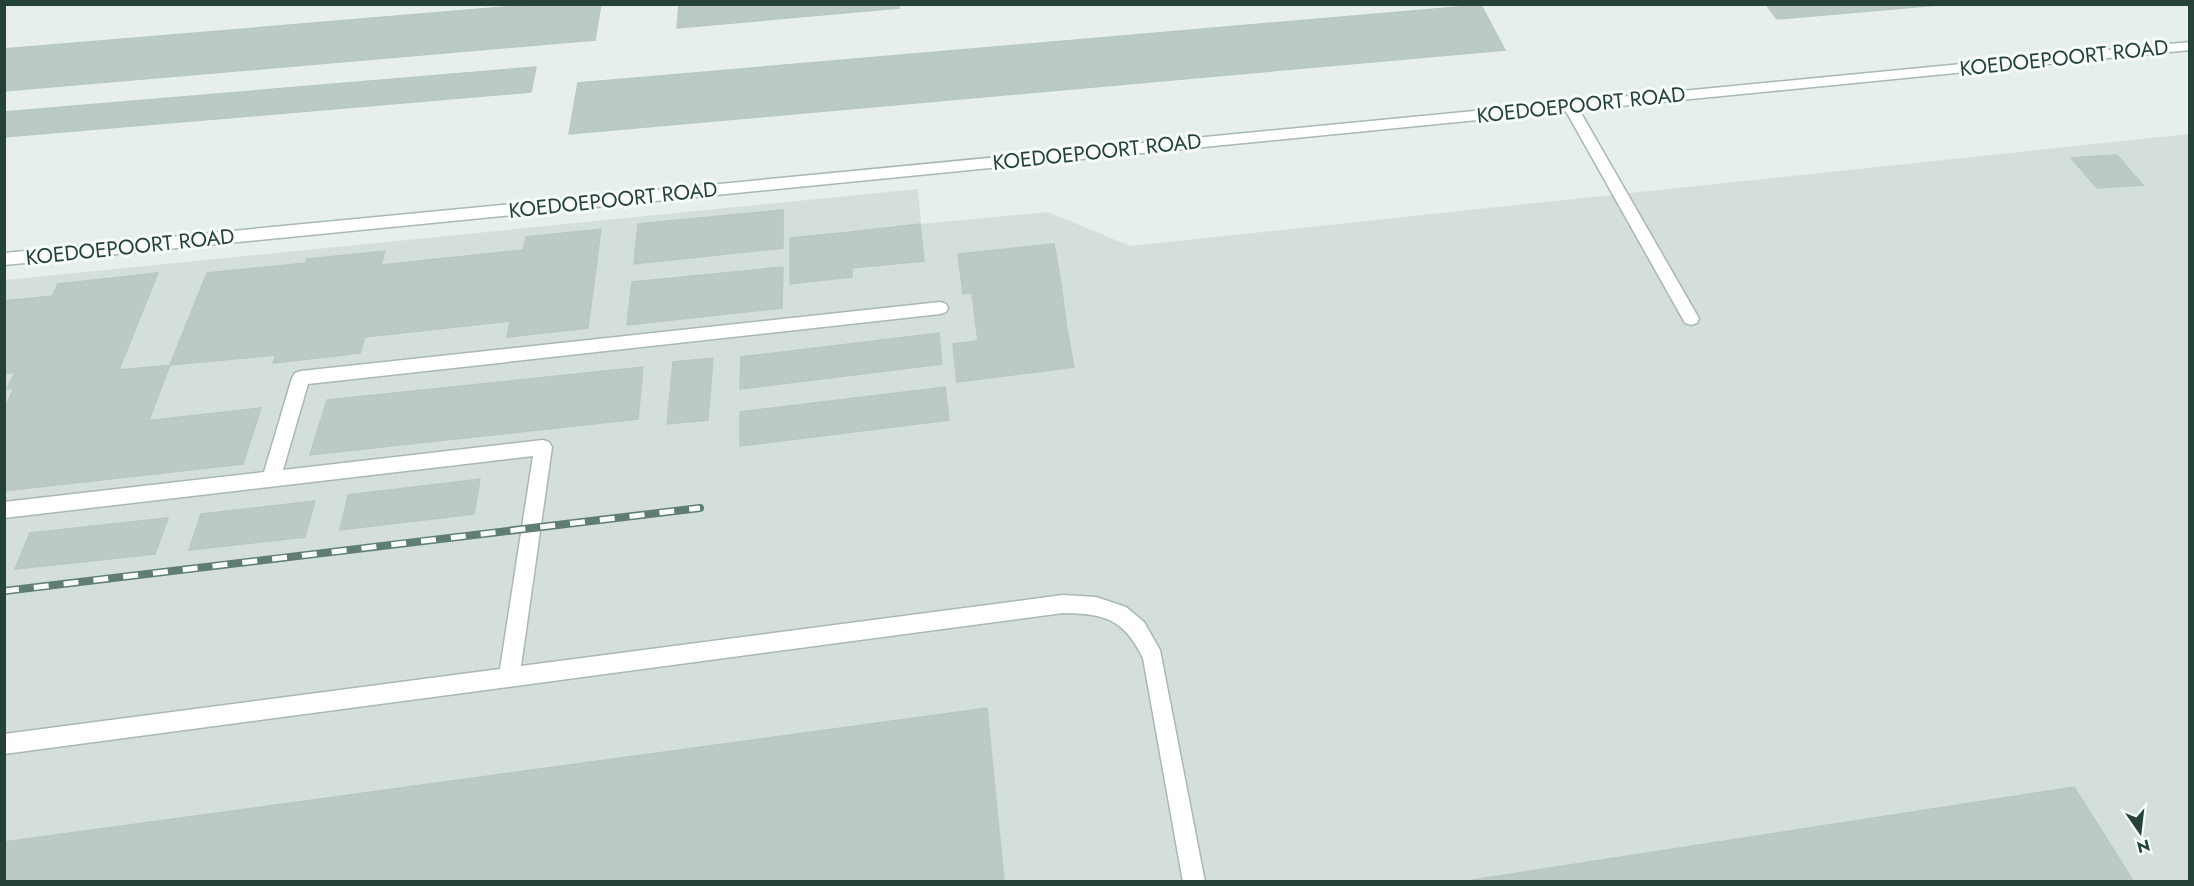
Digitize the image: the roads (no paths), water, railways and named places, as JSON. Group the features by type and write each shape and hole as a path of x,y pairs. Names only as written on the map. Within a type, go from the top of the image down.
{"street":[{"name":"KOEDOEPOORT ROAD","path":"4,259 2190,46"},
{"path":"1570,106 1691,319"},
{"path":"271,479 301,378 940,308"},
{"path":"4,510 543,447 509,677"},
{"path":"4,744 1063,604 1088,604 1114,610 1131,620 1142,633 1153,657 1194,882"}],"railway":[{"path":"4,591 700,508"}]}
